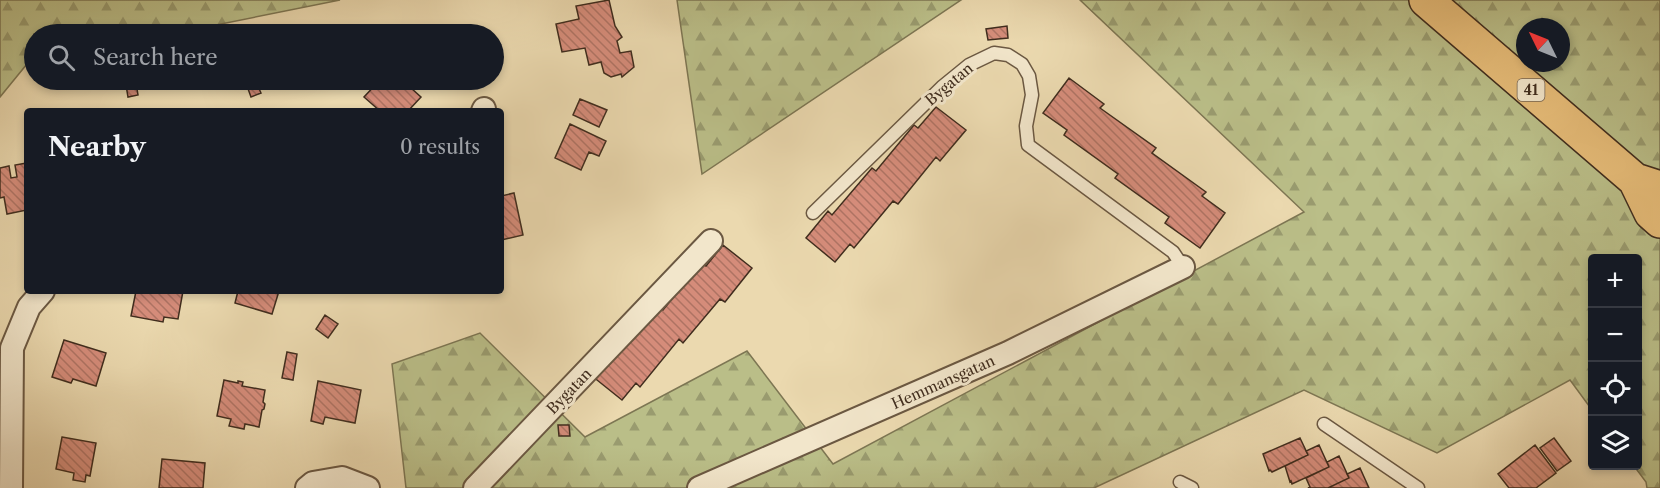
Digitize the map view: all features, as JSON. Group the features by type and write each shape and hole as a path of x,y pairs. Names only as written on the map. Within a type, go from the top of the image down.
{"main road":[{"name":"41","path":"1426,0 1648,184 1651,213 1660,221"}],"street":[{"name":"Bygatan","path":"475,488 711,241"},
{"name":"Hemmansgatan","path":"699,488 1008,353 1183,267"},
{"path":"11,488 12,348 30,307 41,294"},
{"path":"307,488 313,483 342,478 368,488"}],"lane":[{"name":"Bygatan","path":"813,213 942,87 969,65 994,53 1008,55 1022,64 1029,76 1032,95 1026,126 1028,145 1173,252 1183,267"},
{"path":"1324,424 1418,488"},
{"path":"1180,482 1192,488"}],"green space":[{"path":"0,0 340,0 221,24 24,24 24,68 0,97"},
{"path":"677,0 961,0 702,174"},
{"path":"1080,0 1660,0 1660,488 1647,488 1646,482 1637,470 1642,470 1642,254 1588,254 1588,405 1570,380 1437,453 1304,390 1094,488 406,488 392,364 480,333 585,437 747,351 833,464 1304,212"}],"building":[{"path":"609,0 615,26 622,37 617,41 620,53 631,51 634,67 622,77 621,74 611,77 604,73 601,62 589,65 585,48 562,52 556,24 579,19 576,6"},
{"path":"1007,26 1008,38 988,40 986,29"},
{"path":"1069,78 1104,104 1100,108 1156,148 1152,153 1206,192 1202,196 1225,213 1200,248 1165,223 1169,217 1115,178 1118,174 1064,135 1067,130 1043,113"},
{"path":"127,90 137,90 138,95 128,97"},
{"path":"248,90 260,90 261,93 251,97"},
{"path":"371,90 413,90 421,97 411,108 377,108 364,97"},
{"path":"580,99 607,110 599,127 573,115"},
{"path":"936,107 966,130 940,161 936,157 898,204 893,201 854,248 850,244 835,262 806,238 828,211 832,215 872,168 876,171 914,125 918,128"},
{"path":"570,124 606,141 599,156 589,152 581,170 555,158"},
{"path":"24,164 24,211 7,214 4,197 0,198 0,168 9,166 11,178 17,177 15,165"},
{"path":"514,193 523,235 504,239 504,195"},
{"path":"723,245 752,268 725,302 720,299 683,343 679,339 640,387 636,383 622,400 592,376 615,349 620,353 659,307 663,310 701,263 706,266"},
{"path":"135,294 182,294 178,319 164,317 163,322 131,316"},
{"path":"237,294 278,294 272,314 235,303"},
{"path":"325,315 338,324 328,338 316,329"},
{"path":"64,340 106,353 96,386 73,379 71,383 52,377"},
{"path":"287,352 297,354 293,380 282,378"},
{"path":"224,380 243,382 242,386 265,390 263,402 265,404 259,427 245,424 244,429 229,426 231,419 217,416"},
{"path":"318,381 361,390 355,423 325,417 323,424 311,421"},
{"path":"558,425 569,425 570,436 559,436"},
{"path":"62,437 96,443 90,476 86,475 85,482 73,480 74,473 56,469"},
{"path":"1300,438 1308,455 1272,472 1269,471 1263,454"},
{"path":"1554,438 1571,461 1557,471 1540,448"},
{"path":"1319,445 1329,467 1292,484 1285,466 1308,455 1306,451"},
{"path":"1535,445 1556,473 1536,488 1509,488 1498,474"},
{"path":"1339,456 1349,478 1328,488 1308,488 1310,487 1306,478 1329,467 1327,462"},
{"path":"162,459 205,463 203,488 159,488"},
{"path":"1360,468 1369,488 1328,488 1349,478 1347,474"}]}
